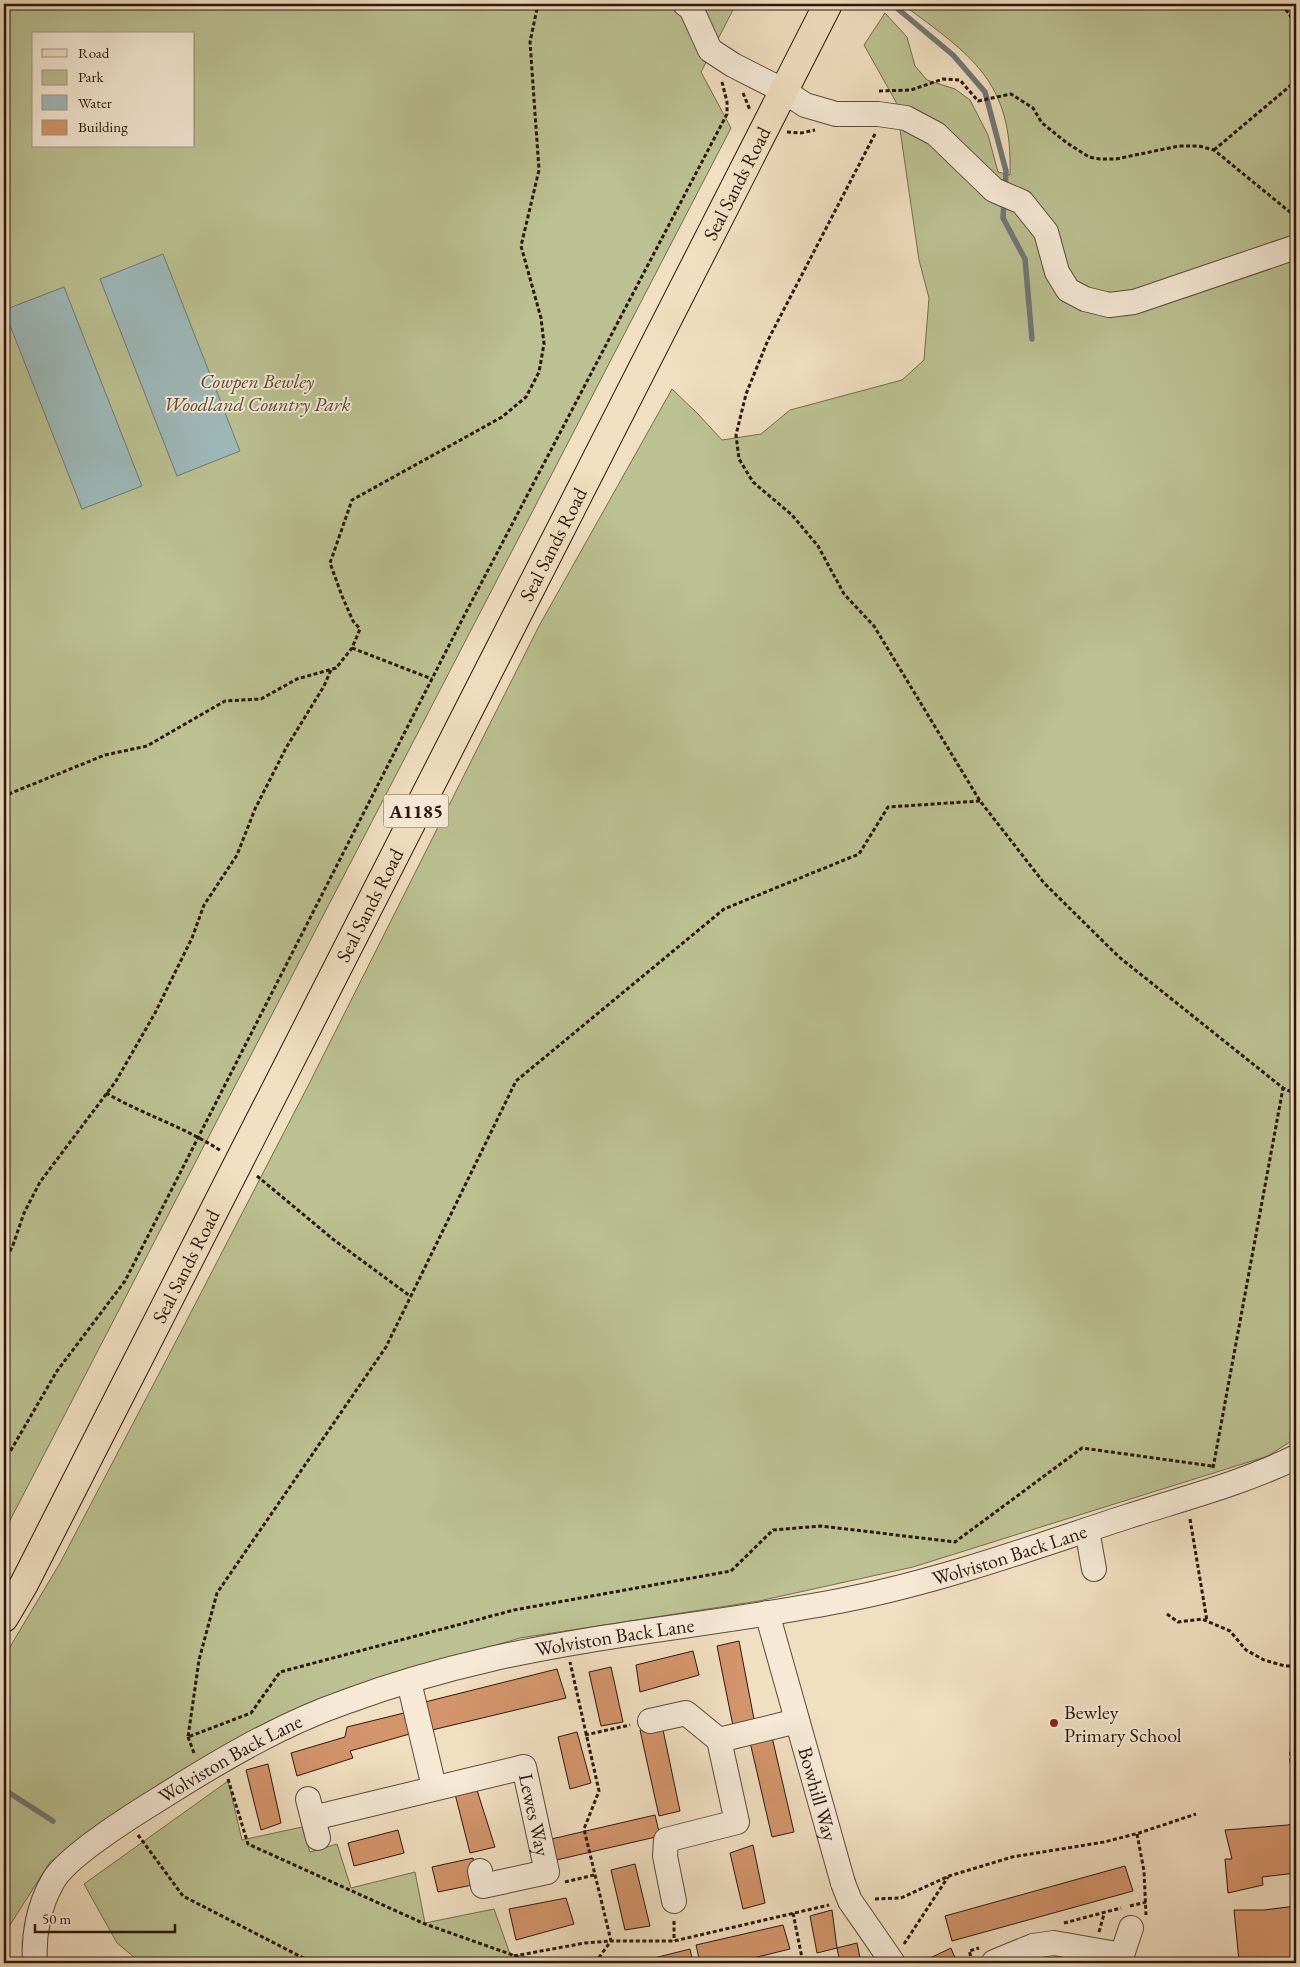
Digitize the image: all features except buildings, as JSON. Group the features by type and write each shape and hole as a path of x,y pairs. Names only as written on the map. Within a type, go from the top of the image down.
{"main road":[{"name":"Seal Sands Road","path":"4,1618 24,1584 765,124 828,4"}],"street":[{"path":"685,4 691,8 710,50 784,91 805,105 836,114 878,114 906,118 936,134 994,190 1022,202 1046,232 1057,272 1068,290 1085,299 1109,305 1134,302 1296,246"},
{"name":"Wolviston Back Lane","path":"35,1963 36,1928 43,1904 54,1878 72,1860 127,1820 222,1760 302,1718 348,1701 491,1659 850,1598 931,1579 1187,1497 1218,1476 1282,1464 1296,1457"},
{"path":"1087,1530 1094,1569"},
{"name":"Bowhill Way","path":"767,1613 843,1883 850,1901 864,1909 893,1962"},
{"path":"409,1682 434,1787"},
{"path":"650,1721 686,1713 719,1740 737,1822 666,1840 665,1856 674,1901"},
{"path":"719,1740 797,1721"},
{"name":"Lewes Way","path":"313,1818 434,1787 524,1767 548,1872 483,1886 480,1871"},
{"path":"994,1962 1033,1946 1054,1943 1122,1959 1138,1925"}],"path":[{"path":"4,799 11,793 105,755 147,746 225,701 260,699 297,680 336,668 352,648 360,629 342,596 330,563 352,500 502,417 526,397 539,372 544,344 541,318 521,246 539,170 530,42 538,4"},
{"path":"1282,4 1296,24"},
{"path":"4,1462 57,1370 125,1280 432,679 728,114 728,102 722,80 724,59"},
{"path":"871,92 910,90 944,79 960,80 978,101 1011,94 1033,108 1042,123 1067,143 1089,157 1100,159 1116,159 1179,146 1199,146 1214,150 1296,217"},
{"path":"1214,150 1296,81"},
{"path":"878,114 876,132 768,340 746,394 736,435 739,459 753,482 797,521 818,546 844,594 874,626 980,801 1044,883 1119,957 1283,1088 1296,1094"},
{"path":"352,648 432,679"},
{"path":"4,1263 13,1245 24,1213 40,1182 116,1081 155,1013 192,938 204,905 237,855 255,809 286,748 324,686 331,670"},
{"path":"980,801 888,807 859,854 724,909 516,1081 386,1347 217,1593 199,1660 188,1737 251,1713 280,1672 514,1610 731,1571 772,1530 821,1526 955,1542 1082,1448 1218,1476 1283,1088"},
{"path":"106,1094 130,1107 198,1136 268,1183 334,1240 410,1296"},
{"path":"1187,1497 1207,1622"},
{"path":"1167,1614 1178,1622 1202,1619 1230,1631 1246,1650 1264,1660 1285,1666 1296,1666"},
{"path":"566,1645 599,1791 584,1828 610,1941 595,1963"},
{"path":"585,1735 650,1721"},
{"path":"1296,1733 1292,1741 1291,1756 1296,1776"},
{"path":"222,1760 248,1844 425,1924 530,1963"},
{"path":"864,1909 901,1898 949,1876 1012,1857 1104,1842 1138,1834 1196,1814"},
{"path":"127,1820 183,1896 313,1963"},
{"path":"1138,1834 1144,1871 1138,1925"},
{"path":"548,1872 558,1884 594,1874"},
{"path":"893,1962 949,1876"},
{"path":"514,1956 585,1943 674,1941 828,1905"},
{"path":"793,1913 803,1963"}],"green space":[{"name":"Cowpen Bewley Woodland Country Park","path":"4,4 736,4 701,72 731,128 4,1532"},
{"path":"902,4 1296,4 1296,1438 1268,1456 913,1567 759,1601 520,1638 343,1690 217,1751 50,1862 10,1925 4,1926 4,1657 60,1563 173,1347 309,1084 539,626 672,389 722,440 761,434 790,410 902,380 924,360 929,298 919,260 896,102 864,45 885,13 907,37 915,66 927,80 955,89 970,100 988,135 998,172 1010,175 1009,143 1004,116 995,93 983,73 948,39"},
{"path":"228,1781 242,1840 302,1827 310,1852 337,1844 351,1888 415,1872 425,1923 494,1909 510,1954 560,1963 141,1963 117,1943 84,1884"}],"water":[{"path":"163,254 240,451 177,476 100,279"},
{"path":"64,287 142,486 82,509 4,310"}],"waterway":[{"path":"892,4 953,55 985,92 1006,171 1005,190"},
{"path":"1004,201 1003,218 1025,259 1032,339"},
{"path":"4,1783 8,1792 53,1821"}],"place":[{"name":"Bewley Primary School","path":"1054,1723"}]}
